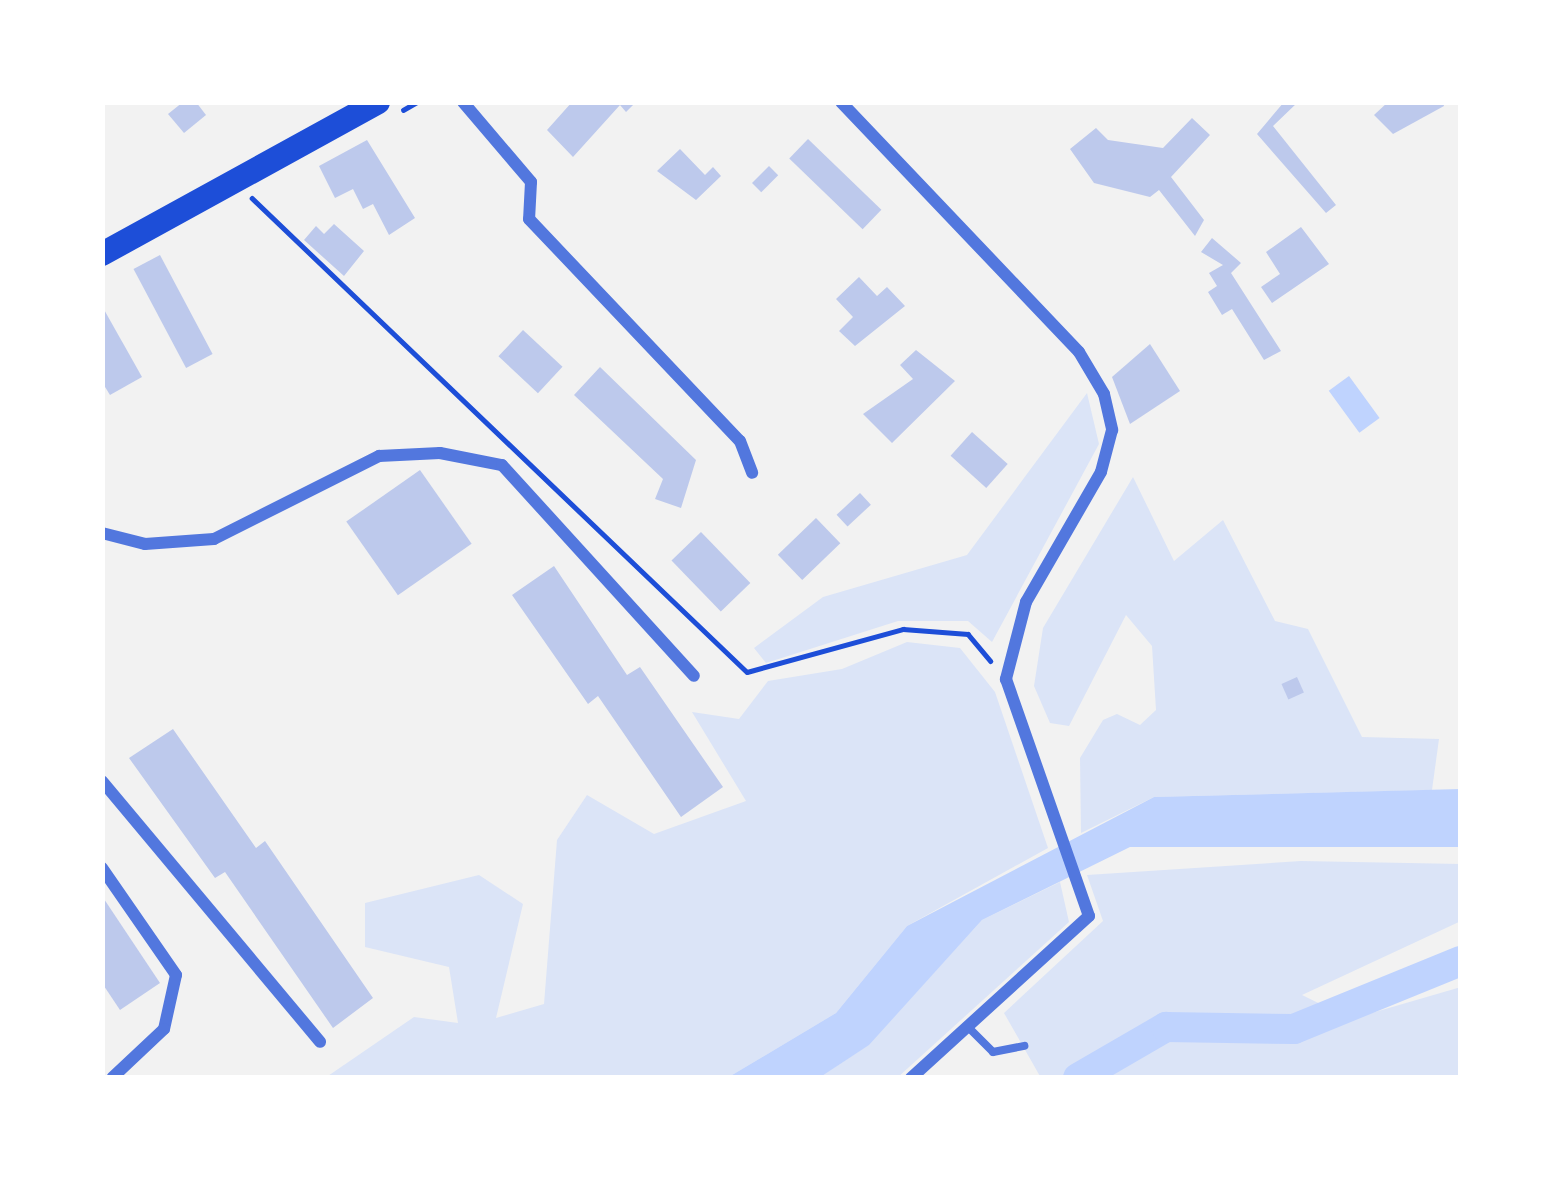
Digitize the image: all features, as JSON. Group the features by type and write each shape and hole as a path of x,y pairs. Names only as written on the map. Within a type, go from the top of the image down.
{"main road":[{"path":"102,254 378,102"}],"street":[{"path":"463,102 531,182 529,220 740,441 752,473"},
{"path":"841,102 1079,352 1104,394 1112,430 1101,472 1025,602 1006,679 1088,904 1083,924 911,1078"},
{"path":"102,532 145,544 214,539 379,456 440,453 502,465 694,676"},
{"path":"102,782 320,1042"},
{"path":"102,868 176,975 164,1029 112,1078"}],"lane":[{"path":"969,1028 993,1052 1024,1046"}],"path":[{"path":"233,180 747,672 903,629 968,634 1006,679"}],"shaded area":[{"path":"1087,393 1099,444 992,642 968,621 898,621 766,663 754,648 823,597 967,555"},
{"path":"1133,477 1174,561 1223,520 1275,621 1308,629 1362,737 1439,739 1432,790 1154,797 1081,833 1080,758 1103,720 1117,714 1140,725 1156,710 1152,646 1126,615 1069,726 1050,723 1034,686 1043,628"},
{"path":"907,642 960,648 995,692 1048,848 907,926 836,1013 727,1078 325,1078 414,1017 458,1023 449,967 365,947 365,903 479,875 523,904 496,1018 544,1004 557,840 587,795 654,834 746,801 692,712 739,719 768,681 842,669"},
{"path":"1301,861 1461,864 1461,921 1302,995 1351,1019 1461,987 1461,1078 1041,1078 1004,1013 1103,921 1087,875"},
{"path":"1060,882 1069,922 897,1078 819,1078 868,1045 982,920"}],"water":[{"path":"1349,376 1380,418 1359,433 1329,391"},
{"path":"1461,789 1461,847 1130,847 982,920 869,1045 819,1078 727,1078 836,1013 907,926 1154,797"}],"building":[{"path":"183,102 196,102 206,115 184,133 168,114"},
{"path":"572,102 636,102 626,112 620,105 573,157 547,130"},
{"path":"1284,102 1298,102 1273,126 1336,205 1326,213 1257,134"},
{"path":"1388,102 1443,102 1444,106 1393,134 1374,115"},
{"path":"1192,118 1210,135 1171,177 1204,220 1195,236 1159,190 1150,197 1094,183 1070,149 1096,128 1108,140 1163,148"},
{"path":"808,139 881,210 863,229 789,158"},
{"path":"367,140 415,218 389,235 373,204 363,209 353,189 335,198 319,166"},
{"path":"680,149 705,175 713,167 721,176 696,200 657,171"},
{"path":"769,166 778,175 761,192 752,183"},
{"path":"334,224 364,251 344,276 304,240 316,226 324,234"},
{"path":"1301,227 1329,264 1272,303 1261,287 1280,274 1266,252"},
{"path":"1212,238 1241,263 1231,273 1281,351 1264,360 1232,309 1222,315 1208,292 1217,286 1209,273 1223,265 1201,252"},
{"path":"160,255 213,354 186,368 134,269"},
{"path":"859,277 877,296 887,287 905,306 855,346 839,331 853,317 836,299"},
{"path":"102,306 142,377 110,395 102,382"},
{"path":"523,330 562,367 538,393 498,356"},
{"path":"1150,344 1180,391 1130,424 1112,377"},
{"path":"916,350 955,381 892,443 863,414 913,379 900,365"},
{"path":"600,367 696,460 681,508 655,499 663,479 574,395"},
{"path":"972,432 1008,464 986,488 951,456"},
{"path":"420,470 472,544 398,595 346,522"},
{"path":"860,493 871,505 848,527 837,515"},
{"path":"816,518 840,543 802,580 778,555"},
{"path":"701,532 750,583 721,612 672,560"},
{"path":"554,566 627,675 640,667 723,787 681,817 598,696 588,704 512,595"},
{"path":"1297,677 1304,693 1288,699 1281,684"},
{"path":"173,729 256,848 265,841 373,998 333,1028 225,872 215,878 129,758"},
{"path":"102,896 160,983 120,1010 102,983"}],"waterway":[{"path":"1078,1078 1166,1027 1294,1029 1461,961"}]}
